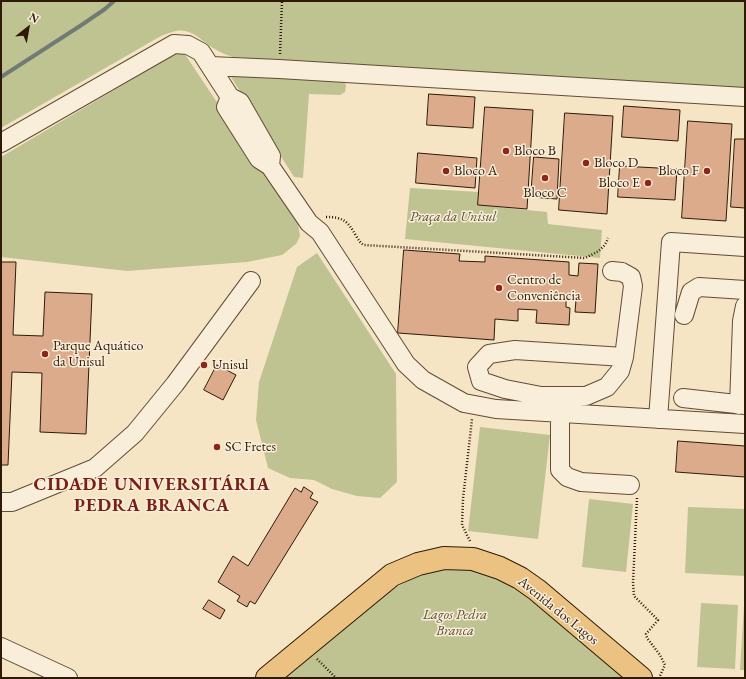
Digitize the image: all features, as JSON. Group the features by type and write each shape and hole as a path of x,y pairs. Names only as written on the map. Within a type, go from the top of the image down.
{"main road":[{"name":"Avenida dos Lagos","path":"267,678 392,575 418,564 444,558 473,559 500,568 520,578 537,590 641,678"}],"street":[{"path":"1,143 174,44 188,45 202,52 230,97 226,107 259,159 270,166 309,223 320,232 406,364 423,380 464,403 496,408 540,410 658,420 745,424"},
{"path":"210,66 745,97"},
{"path":"309,223 310,236 400,373 419,390 440,403 461,414 472,416 487,418 540,410 586,396 607,387 620,371 624,357 633,286 631,277 622,272 612,271"},
{"path":"658,420 671,242 745,247"},
{"path":"1,502 12,502 95,468 135,433 175,384 251,281"},
{"path":"684,315 691,292 699,287 745,290"},
{"path":"683,398 742,405 742,321 745,306"},
{"path":"624,357 515,350 489,354 477,367 481,381 505,390 560,423 745,436"},
{"path":"560,423 560,470 567,477 581,482 633,489"},
{"path":"1,647 68,678"}],"path":[{"path":"279,69 282,1"},
{"path":"329,217 344,219 359,241 364,245 585,258 599,251 605,246 608,238"},
{"path":"472,416 463,499 462,525 470,542 483,562"},
{"path":"633,489 634,596 658,620 646,634 647,638 660,655 665,665 658,678"},
{"path":"305,648 336,678"}],"green space":[{"path":"1,1 745,1 745,92 233,57 218,51 187,31 174,31 161,36 1,128"},
{"path":"182,50 298,223 300,236 296,244 282,255 247,262 127,271 1,257 1,157"},
{"path":"229,74 342,78 346,85 345,92 340,95 309,94 303,178 294,177"},
{"name":"Praça da Unisul","path":"410,188 479,192 478,205 547,212 548,224 602,230 600,258 405,239"},
{"path":"317,253 396,374 397,482 380,498 357,496 332,489 314,480 290,478 268,468 256,420 259,382 297,267"},
{"path":"480,427 550,435 538,539 468,531"},
{"path":"589,499 633,504 626,572 582,567"},
{"path":"688,507 745,509 745,576 685,573"},
{"name":"Lagos Pedra Branca","path":"458,567 474,569 513,583 627,678 282,678 394,588 419,575 437,569"},
{"path":"701,603 738,605 735,669 697,667"},
{"path":"744,606 745,670 740,670"}],"building":[{"path":"429,94 475,97 473,128 427,125"},
{"path":"624,106 680,110 678,141 622,137"},
{"name":"Bloco B","path":"485,107 533,110 527,209 478,205"},
{"name":"Bloco D","path":"565,113 613,116 607,214 559,210"},
{"name":"Bloco F","path":"688,121 732,124 726,221 682,218"},
{"path":"735,139 745,139 745,208 731,207"},
{"name":"Bloco A","path":"418,153 477,158 475,188 416,183"},
{"name":"Bloco C","path":"534,157 559,159 557,199 531,197"},
{"name":"Bloco E","path":"620,166 677,169 675,200 618,197"},
{"name":"Centro de Conveniência","path":"404,250 460,254 459,261 485,262 485,256 569,262 569,275 578,276 579,263 598,264 595,313 575,312 576,300 566,300 566,307 570,308 569,325 536,323 537,310 518,309 518,321 495,319 494,340 398,333"},
{"name":"Parque Aquático da Unisul","path":"1,262 16,262 13,335 43,336 45,292 92,294 86,434 40,432 42,373 12,372 8,465 1,465"},
{"path":"217,365 236,375 223,400 204,390"},
{"path":"678,441 745,446 745,477 676,472"},
{"path":"304,487 313,493 310,498 318,502 255,604 250,601 247,607 237,601 240,596 218,582 233,556 248,566 295,488 301,492"},
{"path":"209,600 225,610 220,619 203,609"}],"waterway":[{"path":"1,77 80,26 114,1"}],"place":[{"name":"Bloco B","path":"506,151"},
{"name":"Bloco D","path":"586,163"},
{"name":"Bloco A","path":"446,171"},
{"name":"Bloco F","path":"707,171"},
{"name":"Bloco C","path":"545,178"},
{"name":"Bloco E","path":"648,183"},
{"name":"Centro de Conveniência","path":"499,288"},
{"name":"Parque Aquático da Unisul","path":"45,354"},
{"name":"Unisul","path":"204,365"},
{"name":"SC Fretes","path":"217,447"}],"district":[{"name":"CIDADE UNIVERSITÁRIA PEDRA BRANCA","path":"152,495"}]}
